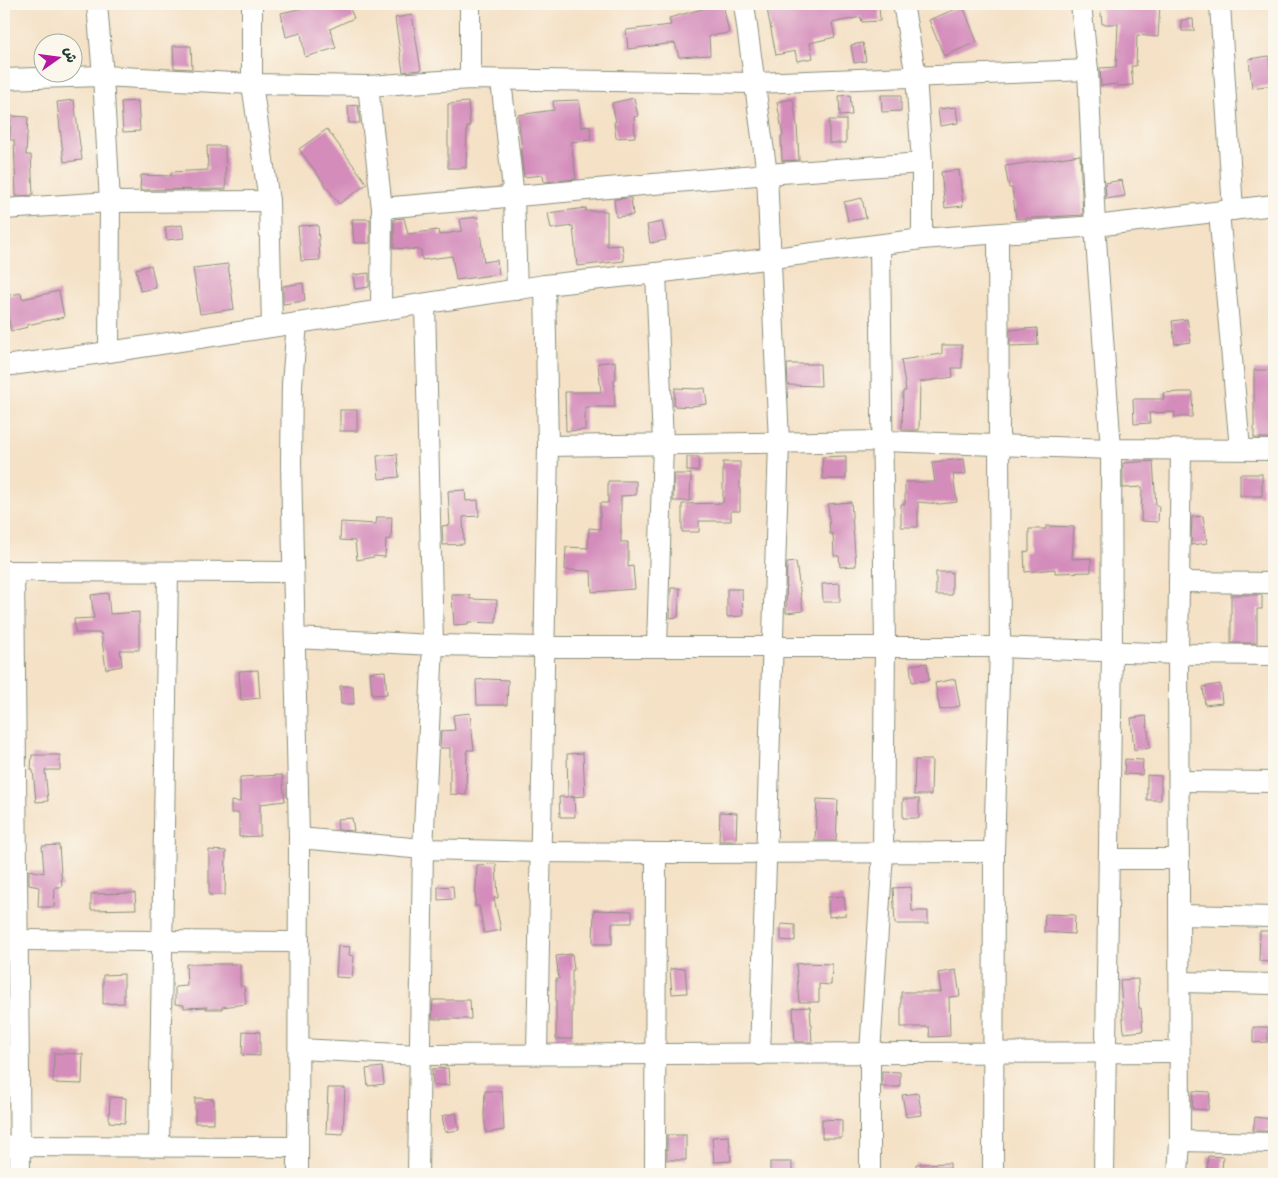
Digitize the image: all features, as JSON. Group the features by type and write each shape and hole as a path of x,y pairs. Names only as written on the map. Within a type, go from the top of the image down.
{"street":[{"path":"97,4 110,202 109,352"},
{"path":"252,4 252,84 268,201 272,326"},
{"path":"470,4 470,79"},
{"path":"744,4 767,174 779,442 760,1055"},
{"path":"903,4 916,76 922,163 922,239"},
{"path":"1081,4 1088,70 1095,226 1111,449 1112,651 1104,1174"},
{"path":"1220,4 1226,211 1240,450"},
{"path":"4,79 103,76 252,84 368,86 470,79 754,83 1088,70"},
{"path":"501,80 514,198 517,290"},
{"path":"368,86 382,208 381,309"},
{"path":"382,208 514,198 767,174 922,163"},
{"path":"4,210 110,202 268,201"},
{"path":"4,366 109,352 545,285 656,273 922,239 1095,226 1274,205"},
{"path":"993,1174 994,852 1000,646 998,234"},
{"path":"870,1174 870,1053 883,853 885,646 880,245"},
{"path":"656,273 663,443 657,647"},
{"path":"537,1053 548,446 545,285"},
{"path":"418,1174 423,849 433,645 425,304"},
{"path":"297,323 291,414 299,838 298,1174"},
{"path":"548,446 882,441 1111,449 1274,450"},
{"path":"1178,1174 1180,1141 1180,982 1178,654 1181,450"},
{"path":"20,1174 12,1146 11,1007 18,940 10,871 9,571 293,572"},
{"path":"159,1146 168,572"},
{"path":"1179,582 1274,582"},
{"path":"295,638 433,645 545,647 1000,646 1178,654 1274,655"},
{"path":"1179,781 1274,782"},
{"path":"299,838 423,849 541,852 994,852"},
{"path":"655,1174 656,853"},
{"path":"1109,859 1179,859"},
{"path":"1179,915 1274,917"},
{"path":"18,940 299,942"},
{"path":"1180,982 1274,984"},
{"path":"299,1049 419,1055 537,1053 760,1055 1179,1052"},
{"path":"1180,1141 1274,1143"},
{"path":"12,1146 298,1147"}],"building":[{"path":"315,4 348,4 354,18 330,29 336,48 305,57 301,33 286,37 281,13"},
{"path":"705,4 723,4 729,33 709,36 710,55 679,57 675,43 628,49 626,30 671,25 669,18 706,8"},
{"path":"766,4 879,4 880,21 862,22 861,17 832,23 835,37 810,43 813,58 797,61 795,51 776,55"},
{"path":"1100,4 1160,4 1158,37 1137,35 1136,66 1131,66 1133,85 1101,86 1100,68 1116,67 1118,24 1102,24"},
{"path":"963,6 977,42 944,56 929,20"},
{"path":"412,15 421,70 403,72 395,18"},
{"path":"1193,19 1194,31 1182,31 1181,20"},
{"path":"863,43 866,61 854,63 851,45"},
{"path":"173,46 191,46 192,69 174,68"},
{"path":"1269,56 1272,85 1252,88 1249,59"},
{"path":"850,95 852,115 840,116 839,96"},
{"path":"881,95 901,95 901,111 882,112"},
{"path":"634,98 638,116 634,117 635,137 616,138 614,122 616,122 612,103"},
{"path":"793,99 799,160 782,161 781,136 783,136 777,102"},
{"path":"74,100 82,160 64,162 57,102"},
{"path":"579,100 581,127 590,126 591,140 571,142 576,179 544,182 543,175 524,177 518,115 554,110 553,101"},
{"path":"138,101 140,131 123,132 121,102"},
{"path":"468,102 470,127 467,127 466,168 448,168 448,104"},
{"path":"358,105 360,123 349,123 348,106"},
{"path":"956,107 958,123 940,126 938,109"},
{"path":"11,116 28,117 26,155 31,155 33,195 16,196 14,140 10,140"},
{"path":"829,120 846,120 846,143 829,143"},
{"path":"327,129 367,184 339,204 299,149"},
{"path":"207,146 225,146 226,189 140,190 141,175 171,176 171,172 208,170"},
{"path":"1080,155 1083,215 1016,219 1012,188 1009,188 1005,166"},
{"path":"959,170 963,206 945,208 941,172"},
{"path":"1122,180 1125,196 1106,199 1105,183"},
{"path":"631,198 633,215 616,217 614,199"},
{"path":"862,198 866,218 848,221 844,202"},
{"path":"586,208 586,211 607,211 607,246 622,245 624,261 577,266 573,226 551,229 548,213"},
{"path":"478,217 484,262 497,260 499,274 456,280 452,256 422,260 421,250 394,248 394,219 404,218 408,234 438,230 439,235 462,231 460,219"},
{"path":"352,219 370,219 370,243 354,243"},
{"path":"662,222 666,240 650,243 647,225"},
{"path":"182,225 184,238 167,240 165,227"},
{"path":"318,225 320,260 301,261 298,226"},
{"path":"228,264 234,309 200,314 193,268"},
{"path":"151,265 156,288 140,291 136,269"},
{"path":"369,273 369,287 355,289 353,275"},
{"path":"303,283 305,301 283,304 283,286"},
{"path":"59,291 64,317 27,325 28,327 11,331 4,296 21,293 22,299"},
{"path":"1187,319 1191,342 1175,344 1172,321"},
{"path":"1037,328 1038,345 1010,346 1010,330"},
{"path":"942,345 962,345 962,368 952,368 953,377 920,382 919,430 902,430 903,391 906,391 901,360 942,354"},
{"path":"615,361 615,407 585,407 585,430 566,431 565,392 601,392 598,363"},
{"path":"787,364 820,364 821,386 788,385"},
{"path":"1254,370 1272,370 1271,438 1254,438"},
{"path":"675,388 705,388 707,404 692,407 674,406"},
{"path":"1193,392 1192,417 1174,417 1175,412 1149,413 1150,423 1134,424 1133,399 1164,399 1163,393"},
{"path":"340,410 357,410 357,431 340,431"},
{"path":"397,454 399,477 379,479 377,456"},
{"path":"846,456 846,479 823,479 822,457"},
{"path":"687,457 699,457 698,471 687,471"},
{"path":"964,459 966,474 953,475 957,502 940,504 918,502 918,527 901,527 901,504 905,504 905,482 935,482 932,462"},
{"path":"1153,461 1156,506 1159,506 1158,522 1141,521 1142,487 1123,488 1123,463"},
{"path":"723,462 740,462 740,511 731,511 731,521 699,521 699,532 682,532 682,504 723,503"},
{"path":"674,474 691,474 690,501 673,501"},
{"path":"1240,474 1262,474 1262,496 1240,496"},
{"path":"608,481 636,481 636,495 621,496 621,542 628,542 628,567 633,566 635,589 592,592 591,571 565,570 566,547 588,548 589,528 600,529 600,503 608,503"},
{"path":"465,490 466,501 478,500 479,516 463,517 464,544 443,545 442,526 450,525 448,491"},
{"path":"851,502 856,566 840,567 839,556 834,556 833,534 830,534 828,504"},
{"path":"1203,516 1207,543 1191,545 1192,517"},
{"path":"377,517 392,517 391,540 386,539 385,557 374,556 357,560 355,541 340,540 341,522 376,524"},
{"path":"1046,526 1074,527 1072,559 1091,558 1091,572 1055,573 1055,569 1025,572 1024,552 1029,551 1029,529 1046,529"},
{"path":"796,562 803,611 786,613 787,563"},
{"path":"936,572 952,572 952,595 936,595"},
{"path":"840,583 840,602 823,602 822,584"},
{"path":"671,588 680,588 678,617 670,618"},
{"path":"727,589 742,589 743,616 727,617"},
{"path":"108,593 110,614 139,612 139,650 120,650 122,666 106,669 101,633 75,633 74,619 94,618 91,595"},
{"path":"452,595 470,595 470,599 497,600 496,623 468,622 468,624 454,625"},
{"path":"1231,595 1262,595 1262,609 1257,609 1257,643 1231,643"},
{"path":"927,663 929,680 912,682 910,665"},
{"path":"258,670 260,698 241,700 239,671"},
{"path":"385,671 387,694 372,695 370,672"},
{"path":"955,679 960,706 940,710 935,683"},
{"path":"476,680 508,680 507,705 477,705"},
{"path":"1220,684 1222,703 1205,705 1203,687"},
{"path":"340,686 353,686 354,704 341,704"},
{"path":"470,713 474,750 467,750 466,795 450,794 450,748 440,748 441,731 455,730 453,715"},
{"path":"1146,716 1150,748 1134,750 1131,718"},
{"path":"583,753 585,796 570,797 574,797 575,817 560,817 559,797 568,797 567,754"},
{"path":"32,755 60,755 60,770 45,770 48,801 36,802 33,770 31,770"},
{"path":"1125,759 1143,760 1142,775 1124,774"},
{"path":"915,760 932,760 931,795 914,795"},
{"path":"282,775 285,801 260,804 260,836 239,837 239,813 231,813 231,801 240,802 240,777"},
{"path":"1147,775 1161,776 1161,800 1147,800"},
{"path":"817,799 838,800 836,841 815,841"},
{"path":"903,799 919,799 919,818 903,818"},
{"path":"720,812 737,813 736,841 719,841"},
{"path":"352,818 354,831 338,830 337,819"},
{"path":"59,845 62,887 55,887 54,907 38,907 39,887 29,885 29,870 44,873 42,846"},
{"path":"209,850 226,851 225,895 209,895"},
{"path":"496,864 498,898 494,898 501,930 484,933 479,906 475,906 477,865"},
{"path":"453,886 454,899 438,900 438,887"},
{"path":"911,887 912,911 928,911 928,924 895,924 893,888"},
{"path":"135,893 136,909 91,910 91,894"},
{"path":"844,896 846,915 829,917 828,897"},
{"path":"594,910 632,911 632,923 612,923 612,944 593,944"},
{"path":"1045,914 1075,915 1074,934 1044,932"},
{"path":"781,924 795,925 795,941 781,940"},
{"path":"1260,931 1273,931 1272,962 1259,961"},
{"path":"338,946 350,947 349,955 354,956 352,978 336,977"},
{"path":"572,954 574,970 572,970 572,1039 556,1039 556,979 559,979 556,956"},
{"path":"186,964 240,964 240,986 244,986 246,1004 222,1007 222,1009 206,1009 207,1007 184,1008 184,1005 175,1004 175,987 187,986"},
{"path":"796,964 832,964 831,985 819,984 819,1002 799,1002"},
{"path":"685,968 687,993 672,994 670,969"},
{"path":"956,970 960,996 949,997 950,1036 930,1037 929,1027 901,1027 901,992 941,992 938,973"},
{"path":"124,974 124,1003 103,1004 103,975"},
{"path":"1138,979 1139,1008 1141,1008 1143,1031 1124,1033 1120,980"},
{"path":"433,1000 470,1000 471,1019 432,1019"},
{"path":"810,1007 812,1042 795,1042 793,1008"},
{"path":"1253,1027 1268,1027 1268,1042 1253,1043"},
{"path":"243,1031 260,1032 260,1056 242,1055"},
{"path":"54,1053 83,1054 82,1084 53,1083"},
{"path":"382,1067 384,1084 368,1086 366,1069"},
{"path":"448,1068 449,1085 433,1086 432,1069"},
{"path":"882,1071 900,1072 900,1087 882,1087"},
{"path":"328,1088 345,1088 343,1134 326,1133"},
{"path":"485,1091 502,1091 504,1130 486,1133 484,1115"},
{"path":"1193,1091 1210,1092 1208,1110 1192,1109"},
{"path":"918,1093 922,1115 906,1117 902,1095"},
{"path":"110,1097 126,1098 125,1123 109,1122"},
{"path":"195,1098 214,1099 214,1123 195,1123"},
{"path":"456,1113 459,1130 445,1132 442,1116"},
{"path":"1255,1117 1271,1119 1269,1131 1253,1131"},
{"path":"822,1119 842,1120 842,1138 822,1138"},
{"path":"667,1135 686,1135 686,1160 667,1160"},
{"path":"729,1136 731,1161 714,1162 712,1137"},
{"path":"1208,1156 1223,1157 1222,1170 1207,1169"},
{"path":"770,1162 792,1162 792,1174 770,1174"},
{"path":"950,1163 950,1174 916,1174 916,1164"}]}
